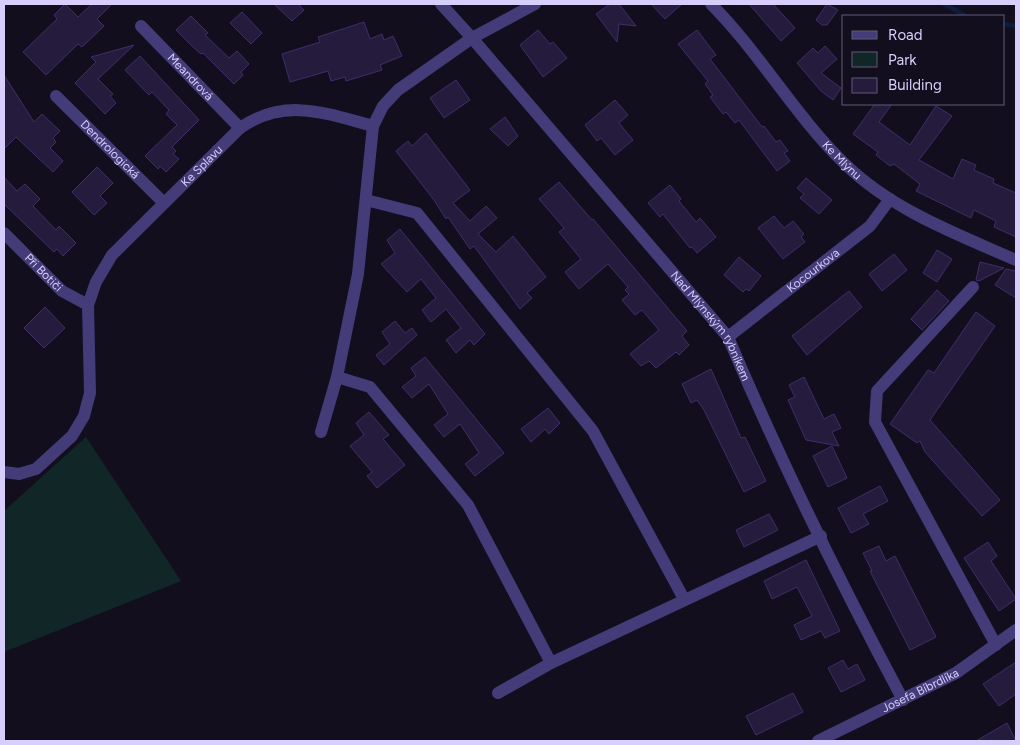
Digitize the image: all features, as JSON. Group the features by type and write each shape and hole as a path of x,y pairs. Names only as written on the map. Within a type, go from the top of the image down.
{"street":[{"name":"Nad Mlýnským rybníkem","path":"441,4 728,337 752,394 820,536 903,700"},
{"path":"321,432 337,377 358,274 373,126 383,106 398,90 472,38 535,4"},
{"name":"Ke Mlýnu","path":"711,4 846,165 890,199 936,224 1016,260"},
{"name":"Meandrová","path":"141,26 240,128"},
{"name":"Dendrologická","path":"56,96 164,203"},
{"name":"Ke Splavu","path":"4,472 19,474 36,470 72,436 84,416 90,393 88,305 96,282 112,255 240,128 255,118 281,110 305,109 373,126"},
{"name":"Kocourkova","path":"728,337 870,226 890,199"},
{"path":"366,200 417,213 592,430 684,599"},
{"name":"Při Botiči","path":"4,233 62,292 88,305"},
{"path":"973,287 876,392 875,422 996,645"},
{"path":"337,377 370,387 468,504 551,663"},
{"path":"498,693 551,663 820,536"},
{"name":"Josefa Bíbrdlíka","path":"818,741 956,672 1016,630"}],"green space":[{"path":"86,437 181,581 4,652 4,511"}],"building":[{"path":"65,4 78,17 92,4 112,4 97,19 104,26 82,47 78,44 46,75 23,52 57,19 54,15"},
{"path":"274,4 298,4 304,10 292,21"},
{"path":"610,4 619,4 636,26 619,24 617,42 596,14"},
{"path":"651,4 682,4 665,19"},
{"path":"749,4 773,4 795,28 781,41"},
{"path":"827,4 838,10 827,25 822,25 816,20"},
{"path":"242,12 262,33 251,44 230,23"},
{"path":"191,16 208,33 205,35 229,58 237,51 249,64 241,72 243,75 234,84 203,53 201,54 176,30"},
{"path":"364,22 370,39 382,34 384,40 393,36 402,56 380,65 382,70 346,81 345,77 331,81 328,71 290,82 282,54 320,42 318,37"},
{"path":"538,30 550,44 553,42 567,58 543,77 520,45"},
{"path":"697,30 716,55 710,59 762,127 764,126 776,142 780,140 788,151 784,153 790,161 777,171 739,120 735,123 726,112 723,114 710,97 713,95 705,84 708,81 678,44"},
{"path":"134,45 98,79 113,94 110,96 116,103 105,114 75,83 96,62 91,57"},
{"path":"825,46 837,59 821,73 841,88 833,100 821,91 797,63 813,48 818,53"},
{"path":"140,56 199,120 172,147 176,151 173,154 179,159 166,172 160,166 158,169 145,156 177,125 166,114 169,110 152,92 149,95 125,70"},
{"path":"4,75 34,122 42,114 60,131 53,138 56,142 50,148 63,161 53,172 16,137 4,149"},
{"path":"456,80 470,100 444,118 430,98"},
{"path":"615,100 628,115 619,123 633,140 615,155 601,138 597,141 585,125"},
{"path":"874,105 891,105 879,122 910,145 936,106 952,116 919,160 953,179 962,159 976,165 974,170 994,179 993,183 1016,193 1016,237 994,227 996,221 974,210 971,218 916,191 920,184 894,164 890,166 876,155 878,152 853,134"},
{"path":"505,117 518,136 508,146 490,129"},
{"path":"426,133 470,190 453,203 470,221 486,206 497,218 478,234 496,252 513,236 546,277 527,293 532,298 520,309 474,246 470,249 448,217 446,219 434,200 396,151 408,141 412,146"},
{"path":"97,167 113,183 100,196 107,203 94,215 72,192"},
{"path":"4,177 17,191 25,184 40,199 33,206 56,230 59,226 76,243 63,256 57,249 54,252 4,204"},
{"path":"806,178 832,200 819,214 800,198 804,194 797,188"},
{"path":"559,182 593,219 687,331 682,336 689,345 679,355 676,352 656,368 649,361 641,366 630,354 659,330 642,310 635,315 622,300 629,294 625,290 628,287 608,264 579,289 565,272 581,259 559,232 564,228 539,199"},
{"path":"670,185 681,199 679,201 696,222 700,218 716,237 697,253 692,247 690,248 663,214 660,217 648,203"},
{"path":"774,216 784,228 793,221 804,234 801,237 805,242 783,259 758,228"},
{"path":"400,229 485,334 474,345 470,340 456,353 446,340 461,328 446,309 431,322 422,310 436,298 421,279 407,292 381,264 395,253 387,240"},
{"path":"937,250 952,259 937,282 923,273"},
{"path":"894,254 907,270 882,291 869,274"},
{"path":"739,257 761,276 749,291 746,289 743,292 724,275"},
{"path":"980,262 1004,268 979,281 976,280"},
{"path":"1006,269 1016,271 1016,298 995,285"},
{"path":"937,290 949,301 922,330 911,319"},
{"path":"849,291 862,307 807,355 792,336"},
{"path":"45,307 65,328 44,348 24,328"},
{"path":"976,312 995,326 930,420 1000,500 982,516 925,452 920,441 917,443 890,424 928,370 934,373"},
{"path":"395,321 405,333 412,328 417,335 384,365 376,355 390,344 382,332"},
{"path":"425,357 504,453 475,476 465,464 479,453 460,424 444,437 434,425 448,414 429,384 412,398 402,387 416,376 411,368"},
{"path":"711,369 741,438 745,437 766,481 744,492 704,410 697,400 691,403 682,384"},
{"path":"804,377 824,419 834,414 841,428 832,432 839,446 806,440 788,400 795,397 789,385"},
{"path":"548,408 560,423 549,434 545,429 531,442 521,429"},
{"path":"369,412 389,435 383,439 405,465 377,488 367,476 372,472 350,446 364,435 356,423"},
{"path":"832,446 847,478 828,487 813,456"},
{"path":"880,486 888,501 863,514 869,524 851,533 838,508"},
{"path":"769,514 778,530 744,547 736,530"},
{"path":"988,542 997,556 991,561 1016,599 999,611 964,558"},
{"path":"879,546 886,561 895,556 936,637 910,650 870,571 872,571 863,553"},
{"path":"806,560 840,631 825,638 821,631 801,640 794,625 812,616 797,587 772,599 764,581"},
{"path":"843,660 848,669 857,664 865,680 841,692 828,668"},
{"path":"1016,662 1016,694 999,706 983,684"},
{"path":"793,693 803,712 756,735 746,716"},
{"path":"1007,723 1016,741 976,741"}],"waterway":[{"path":"944,4 964,15"},
{"path":"1005,24 1016,26"}]}
